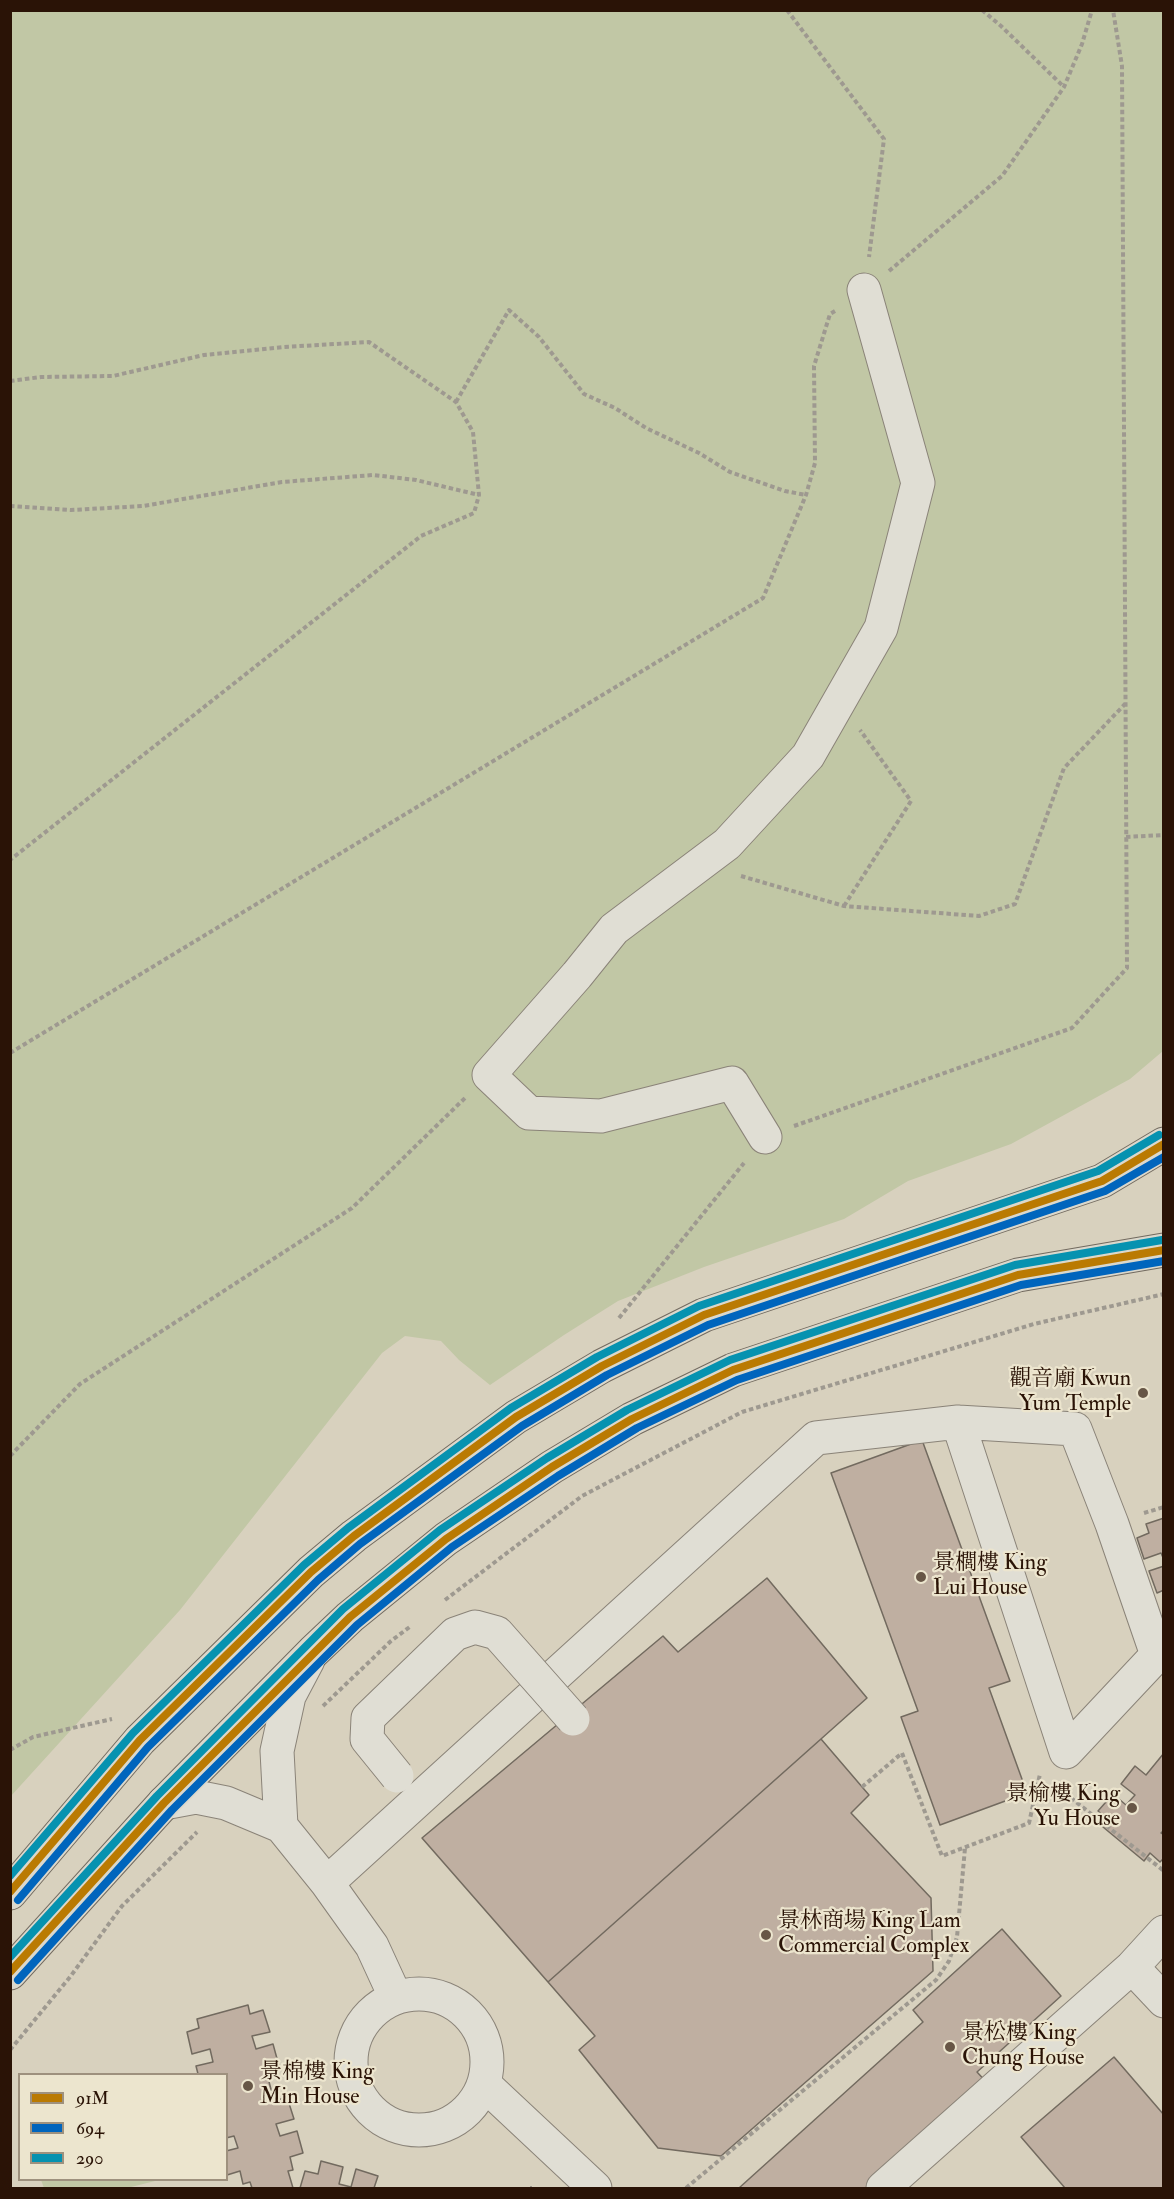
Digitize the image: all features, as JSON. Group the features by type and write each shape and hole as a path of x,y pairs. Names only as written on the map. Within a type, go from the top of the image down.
{"main road":[{"path":"10,1893 140,1740 311,1572 354,1536 516,1418 602,1366 704,1315 1102,1181 1164,1144"},
{"path":"10,1973 164,1803 350,1617 446,1539 542,1474 633,1419 733,1370 1018,1275 1164,1250"}],"lane":[{"path":"765,1137 732,1083 601,1116 529,1113 489,1075 577,975 614,929 727,844 808,756 881,628 918,483 864,290"},
{"path":"327,1883 407,1788 816,1438 958,1422 1075,1429 1112,1524 1157,1655 1066,1752 958,1422"},
{"path":"407,1788 367,1739 368,1718 454,1634 475,1627 498,1633 573,1719"},
{"path":"281,1826 277,1751 289,1696 313,1652"},
{"path":"164,1803 196,1797 226,1803 281,1826 327,1883 372,1946 395,1996"},
{"path":"883,2188 1132,1967 1164,1932"},
{"path":"1132,1967 1164,2001"},
{"path":"426,1992 455,2002 477,2024 487,2053 484,2084 470,2108 448,2125 421,2131 394,2127 370,2111 355,2088 349,2061 356,2034 372,2011 395,1996 426,1992"},
{"path":"484,2084 595,2188"}],"path":[{"path":"787,10 884,139 864,290"},
{"path":"982,10 1064,87"},
{"path":"10,1053 763,598 806,495 815,463 814,366 830,314 928,239 1002,176 1064,87 1082,44 1092,10"},
{"path":"614,1324 765,1137 1072,1028 1127,968 1122,66 1113,10"},
{"path":"456,402 508,310 539,337 584,394 615,408 646,428 699,453 730,472 785,491 806,495"},
{"path":"10,381 41,377 113,376 204,355 369,342 456,402 473,432 479,495 474,513 421,536 10,860"},
{"path":"10,506 71,510 143,506 282,482 373,475 416,480 479,495"},
{"path":"839,701 911,801 844,906"},
{"path":"700,865 844,906 979,916 1014,904 1064,768 1125,704"},
{"path":"1126,837 1164,835"},
{"path":"10,1456 80,1384 352,1208 489,1075"},
{"path":"438,1605 582,1496 742,1412 1034,1323 1164,1294"},
{"path":"318,1712 391,1641 419,1620"},
{"path":"10,1750 33,1737 121,1717"},
{"path":"862,1787 902,1753 942,1857 1029,1823 1040,1774 1164,1871"},
{"path":"10,2050 70,1977 122,1906 226,1803"},
{"path":"686,2188 936,1980 949,1961 957,1937 965,1848"}],"green space":[{"path":"11,11 1163,11 1163,1051 1130,1079 1011,1144 908,1181 844,1219 704,1267 618,1301 490,1385 459,1360 441,1341 405,1336 382,1353 180,1610 11,1796"},
{"path":"41,2181 155,2181 127,2188 44,2188"}],"building":[{"name":"景櫚樓 King Lui House","path":"922,1440 1010,1681 989,1688 1027,1793 940,1825 901,1717 918,1711 831,1473"},
{"path":"1164,1518 1164,1560 1161,1553 1144,1559 1137,1538 1149,1533 1146,1524"},
{"path":"1164,1566 1164,1590 1157,1593 1149,1571"},
{"path":"767,1578 867,1698 548,1982 422,1838 663,1636 678,1652"},
{"name":"景林商場 King Lam Commercial Complex","path":"821,1739 869,1795 851,1813 931,1898 933,1971 721,2156 658,2148 579,2050 595,2036 548,1982"},
{"name":"景榆樓 King Yu House","path":"1164,1753 1164,1830 1161,1833 1164,1835 1164,1858 1160,1862 1150,1853 1144,1861 1103,1827 1109,1820 1098,1811 1113,1794 1126,1805 1135,1795 1121,1784 1135,1766 1146,1775"},
{"name":"景松樓 King Chung House","path":"1002,1929 1061,1996 977,2072 990,2086 877,2188 739,2188 923,2022 913,2010"},
{"name":"景棉樓 King Min House","path":"248,2005 250,2014 263,2010 270,2032 252,2036 256,2049 273,2044 279,2066 266,2070 274,2101 287,2097 294,2119 276,2124 280,2136 297,2131 303,2153 290,2157 293,2170 288,2171 293,2188 252,2188 250,2182 243,2184 240,2171 228,2175 228,2150 238,2148 234,2136 228,2138 228,2073 198,2073 196,2066 213,2062 210,2049 192,2054 187,2032 199,2028 197,2019"},
{"path":"1114,2057 1164,2115 1164,2188 1065,2188 1021,2137"},
{"name":"景棉樓 King Min House","path":"321,2161 343,2167 339,2184 351,2187 356,2169 378,2176 374,2188 300,2188 305,2171 318,2174"}],"transit line":[{"name":"290","path":"10,1876 133,1733 304,1565 348,1528 511,1408 597,1357 699,1306 1098,1171 1159,1135"},
{"name":"91M","path":"10,1892 140,1740 311,1572 354,1536 516,1417 602,1366 704,1315 1102,1181 1164,1144"},
{"name":"694","path":"18,1900 148,1747 318,1580 360,1544 522,1426 607,1375 708,1325 1105,1191 1164,1157"},
{"name":"290","path":"10,1957 157,1796 343,1609 440,1530 547,1458 627,1410 730,1360 1015,1265 1162,1240"},
{"name":"91M","path":"10,1972 164,1803 350,1617 446,1539 552,1467 632,1419 733,1370 1018,1275 1164,1250"},
{"name":"694","path":"18,1980 172,1810 357,1625 452,1547 558,1476 637,1428 737,1380 1021,1285 1164,1261"}],"place":[{"name":"觀音廟 Kwun Yum Temple","path":"1143,1393"},
{"name":"景櫚樓 King Lui House","path":"921,1577"},
{"name":"景榆樓 King Yu House","path":"1132,1808"},
{"name":"景林商場 King Lam Commercial Complex","path":"766,1935"},
{"name":"景松樓 King Chung House","path":"950,2047"},
{"name":"景棉樓 King Min House","path":"248,2086"}]}
